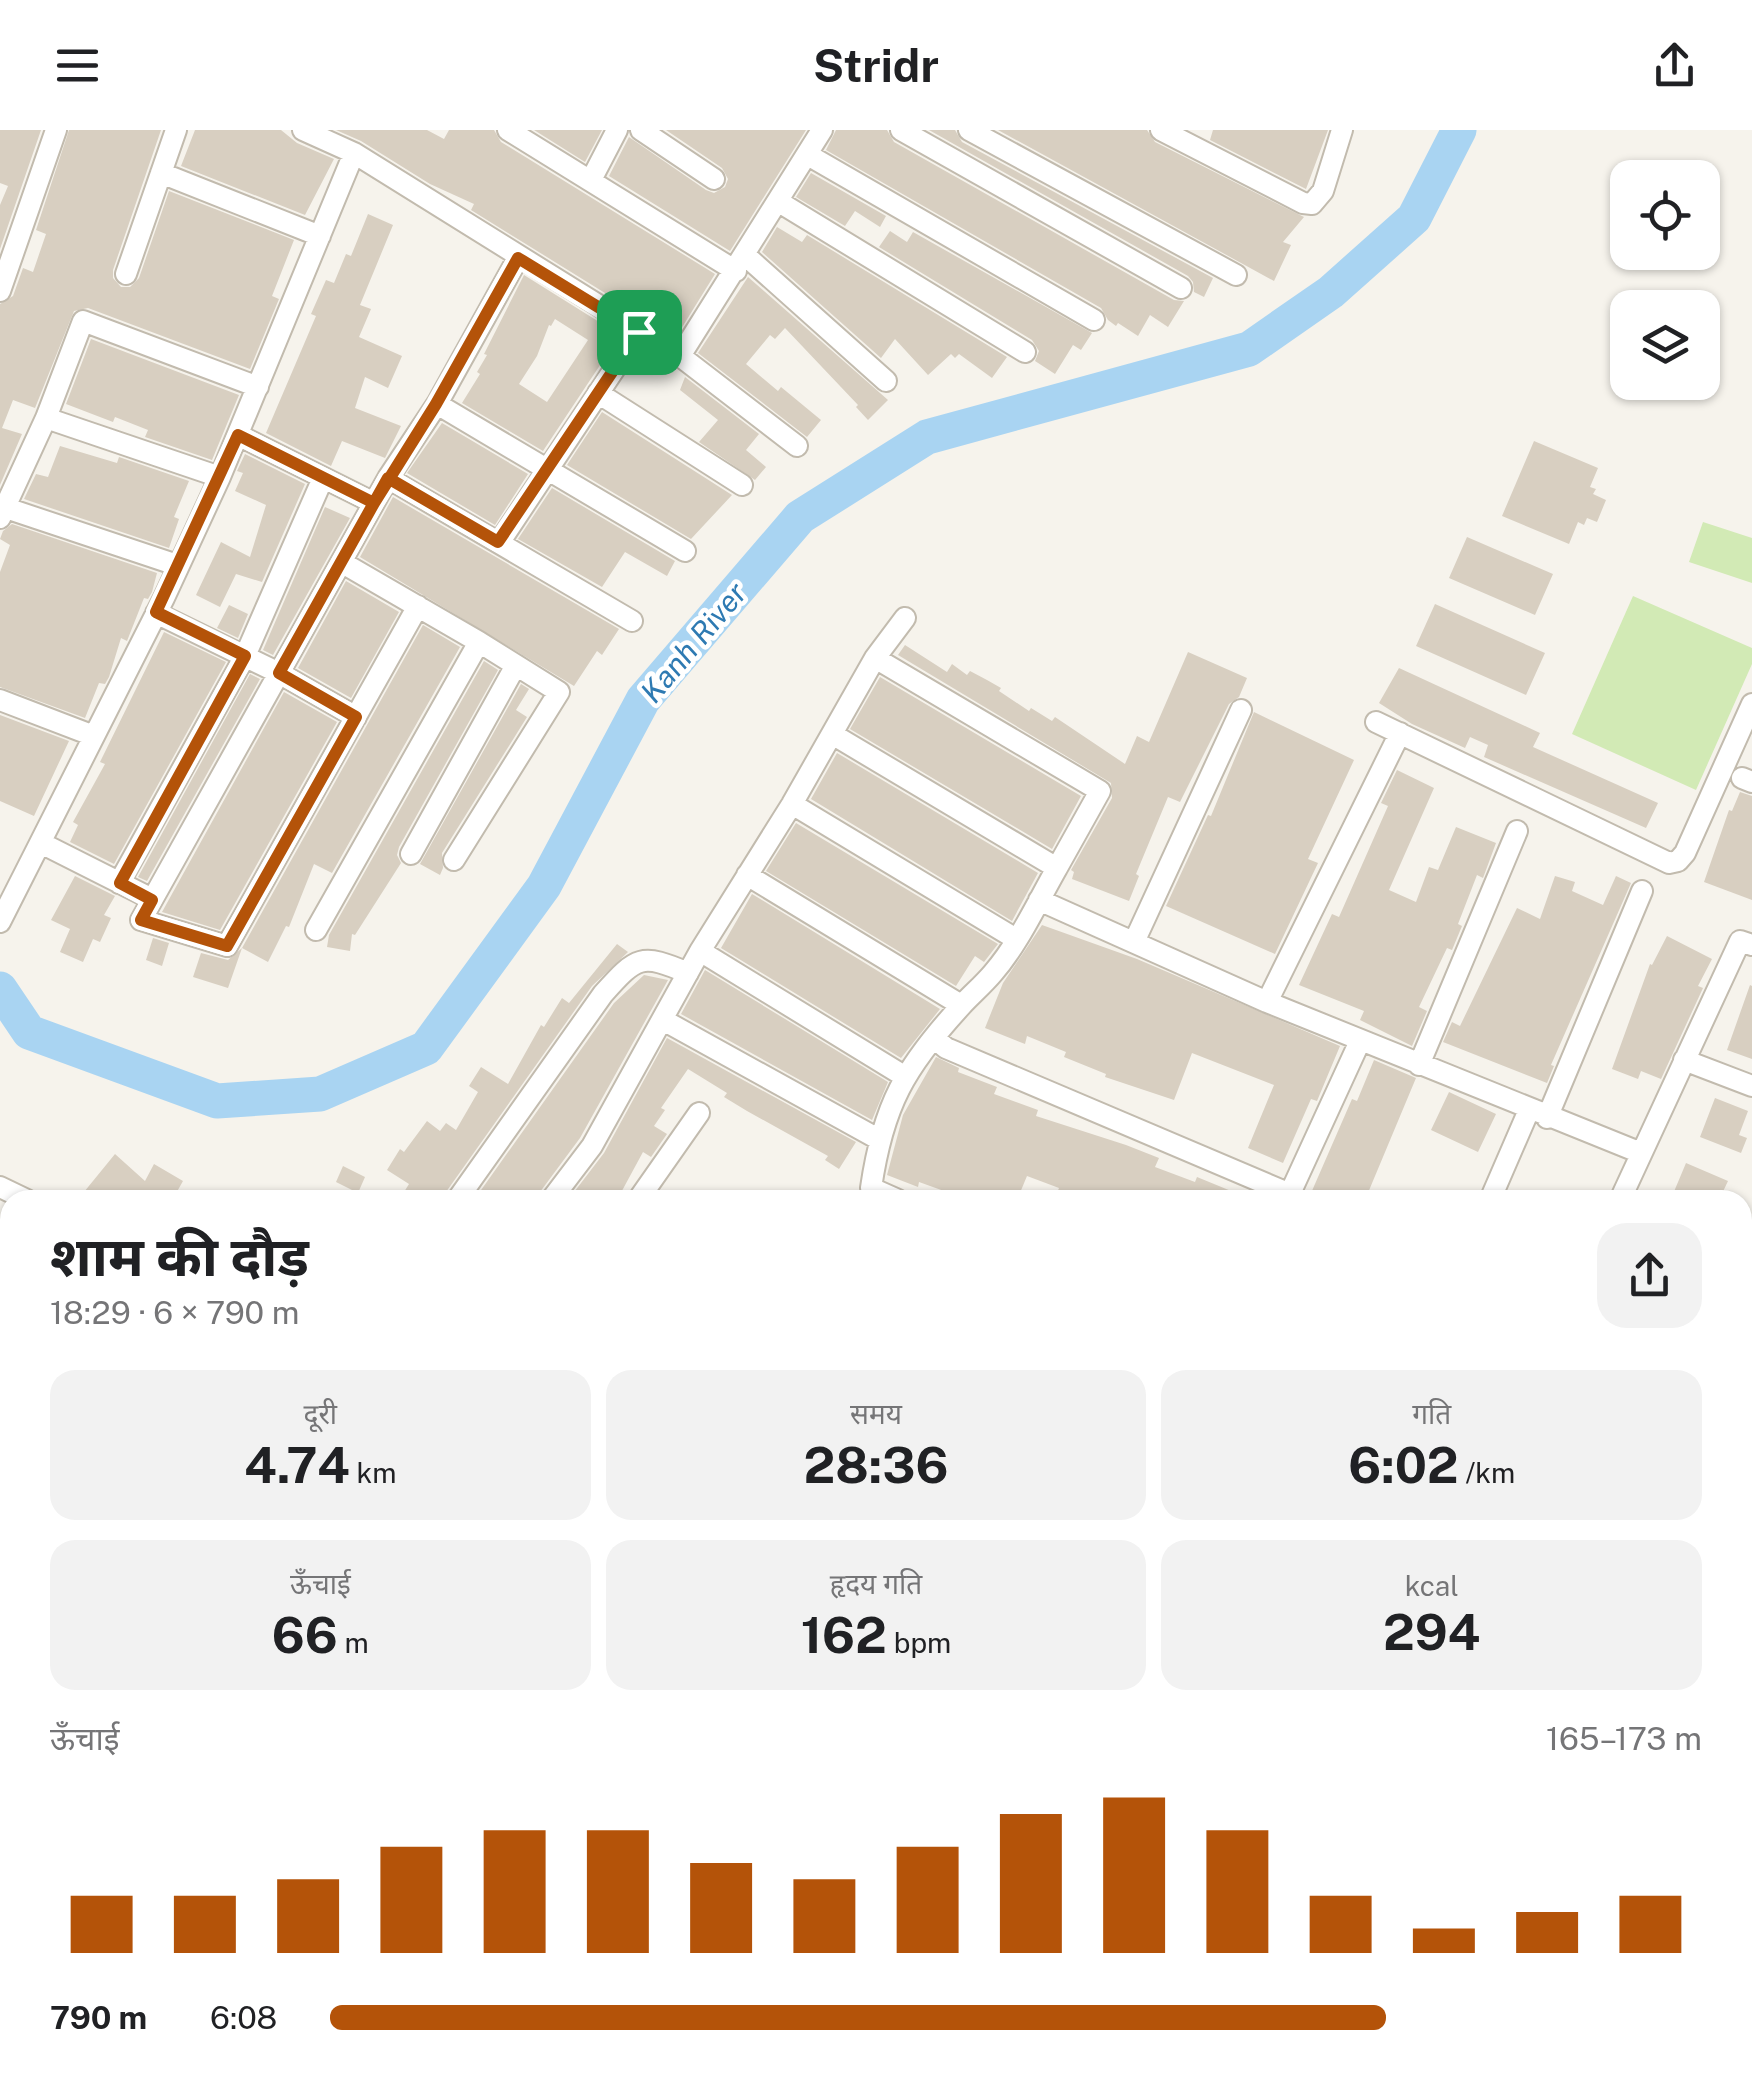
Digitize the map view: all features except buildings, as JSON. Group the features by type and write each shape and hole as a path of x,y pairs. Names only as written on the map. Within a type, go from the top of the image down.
{"street":[{"path":"0,291 56,130"},
{"path":"126,274 176,130"},
{"path":"303,130 354,153 680,356 797,446"},
{"path":"508,130 741,263 886,381"},
{"path":"641,130 714,179"},
{"path":"680,356 822,130"},
{"path":"901,130 1182,288"},
{"path":"970,130 1236,275"},
{"path":"1161,130 1303,204 1312,204 1321,196 1342,130"},
{"path":"591,180 613,132"},
{"path":"0,922 220,478 354,153"},
{"path":"808,155 1094,320"},
{"path":"161,172 320,236"},
{"path":"779,202 1024,352"},
{"path":"418,606 227,946 141,920 388,478 436,404 518,258"},
{"path":"178,565 2,510 46,418 82,322 258,388"},
{"path":"498,542 639,332"},
{"path":"598,393 742,485"},
{"path":"436,404 685,552"},
{"path":"46,418 220,478"},
{"path":"238,435 374,503"},
{"path":"120,883 245,656 323,478"},
{"path":"388,478 632,621"},
{"path":"341,562 558,692 454,860"},
{"path":"156,612 279,673 356,717"},
{"path":"559,1190 592,1146 700,950 792,804 874,658 906,618"},
{"path":"316,930 479,642"},
{"path":"874,658 1100,792 994,972 961,1005 904,1076 880,1140 871,1188 876,1190"},
{"path":"412,854 516,665"},
{"path":"0,700 94,736"},
{"path":"1376,722 1670,863 1685,853 1752,704"},
{"path":"1134,942 1240,710"},
{"path":"832,734 1057,868"},
{"path":"1267,1002 1400,734"},
{"path":"792,804 1016,938"},
{"path":"1419,1065 1517,831"},
{"path":"41,843 152,900"},
{"path":"746,875 961,1005"},
{"path":"1496,1190 1538,1114 1642,891"},
{"path":"1039,900 1267,1002 1642,1153"},
{"path":"1625,1190 1740,940 1752,946"},
{"path":"700,950 904,1076"},
{"path":"463,1190 628,966 649,959 688,973"},
{"path":"663,1020 880,1140"},
{"path":"934,1038 946,1048 1272,1190"},
{"path":"1291,1190 1360,1041"},
{"path":"1684,1060 1752,1086"},
{"path":"645,1190 699,1113"}],"green space":[{"path":"1703,522 1752,538 1752,583 1689,562"},
{"path":"1633,596 1752,648 1752,664 1696,790 1572,734"}],"waterway":[{"name":"Kanh River","path":"0,989 29,1032 217,1101 320,1094 426,1048 544,886 643,700 800,517 927,437 1249,349 1331,292 1414,218 1459,130"}],"route":[{"path":"639,332 498,542 388,478 374,503 238,435 156,612 245,656 120,883 152,900 141,920 227,946 356,717 279,673 388,478 436,404 518,258 639,332"}]}
